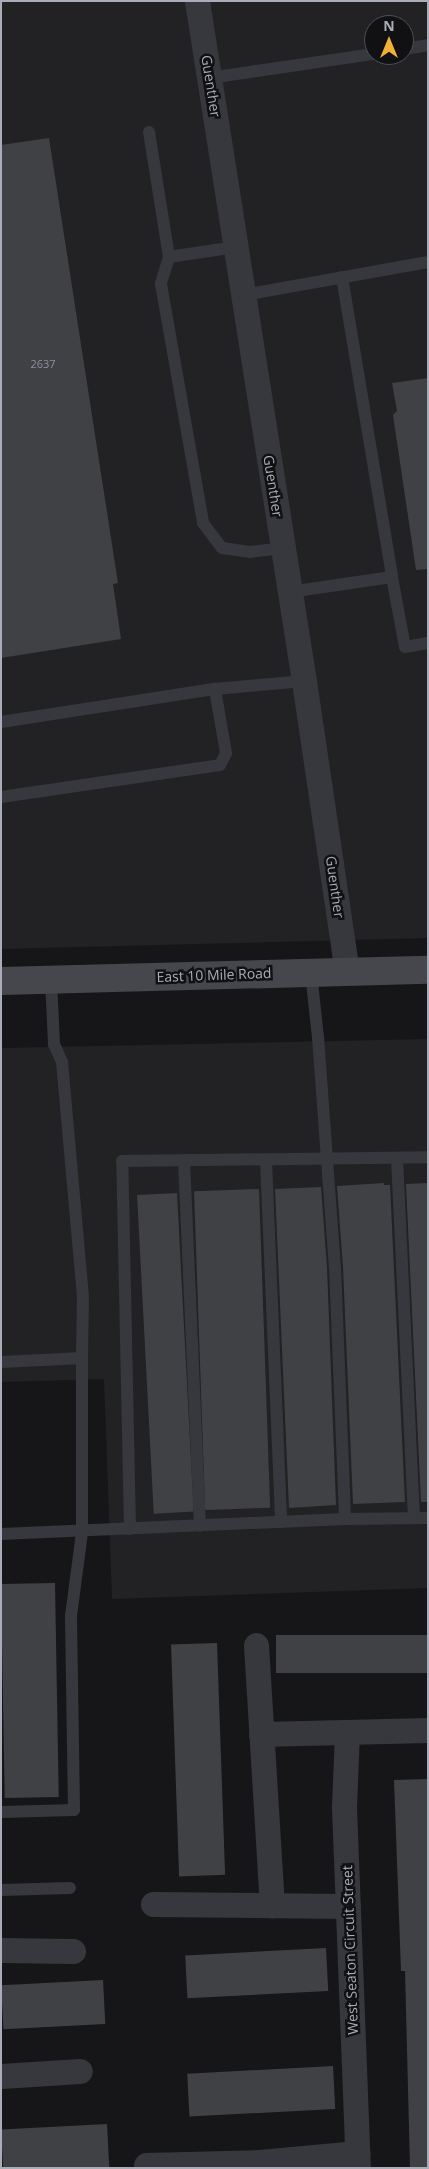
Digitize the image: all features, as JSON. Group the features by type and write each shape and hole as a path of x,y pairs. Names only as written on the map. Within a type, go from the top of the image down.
{"main road":[{"name":"East 10 Mile Road","path":"1,981 428,970"}],"street":[{"name":"Guenther","path":"198,1 304,681 347,972"},
{"path":"256,1645 272,1906"},
{"path":"261,1734 428,1730"},
{"name":"West Seaton Circuit Street","path":"347,1732 344,1807 358,2161"},
{"path":"153,1904 348,1906"},
{"path":"1,1950 73,1951"},
{"path":"1,2076 80,2071"},
{"path":"146,2165 283,2164 358,2161"}],"lane":[{"path":"414,48 428,46"},
{"path":"209,78 364,55"},
{"path":"149,132 169,257 160,284 203,523 222,548 250,552 282,548"},
{"path":"169,257 236,247"},
{"path":"243,295 428,262"},
{"path":"342,277 405,647 428,643"},
{"path":"289,592 392,577"},
{"path":"1,722 215,689 304,681"},
{"path":"1,797 220,764 226,753 215,689"},
{"path":"311,973 335,1267 345,1519"},
{"path":"1,1812 74,1810 71,1616 82,1532 83,1297 62,1062 54,1044 51,980"},
{"path":"130,1529 122,1161 428,1157"},
{"path":"397,1158 414,1518"},
{"path":"184,1160 200,1526"},
{"path":"266,1160 281,1522"},
{"path":"1,1362 82,1358"},
{"path":"1,1534 82,1532 345,1519 428,1518"},
{"path":"1,1890 70,1888"}],"shaded area":[{"path":"1,1 428,1 428,938 1,949"},
{"path":"428,1039 428,1588 112,1599 104,1379 1,1382 1,1048"}],"building":[{"path":"49,138 118,583 113,584 121,639 1,658 1,145"},
{"path":"428,378 428,569 416,570 393,415 397,411 392,383"},
{"path":"384,1183 384,1185 390,1185 405,1502 353,1504 343,1267 337,1186"},
{"path":"428,1183 428,1502 421,1502 406,1184"},
{"path":"321,1187 327,1267 336,1505 289,1508 275,1189"},
{"path":"259,1189 270,1508 205,1510 194,1191"},
{"path":"177,1193 194,1512 154,1514 137,1195"},
{"path":"55,1583 59,1797 5,1798 1,1584"},
{"path":"276,1635 428,1635 428,1673 276,1673"},
{"path":"217,1643 225,1875 179,1876 171,1645"},
{"path":"428,1779 428,2168 410,2168 405,1971 401,1971 394,1780"},
{"path":"326,1948 328,1991 187,1998 185,1955"},
{"path":"103,1980 105,2024 3,2029 1,1985"},
{"path":"333,2066 335,2109 189,2117 187,2074"},
{"path":"107,2124 109,2168 3,2168 1,2130"}]}
